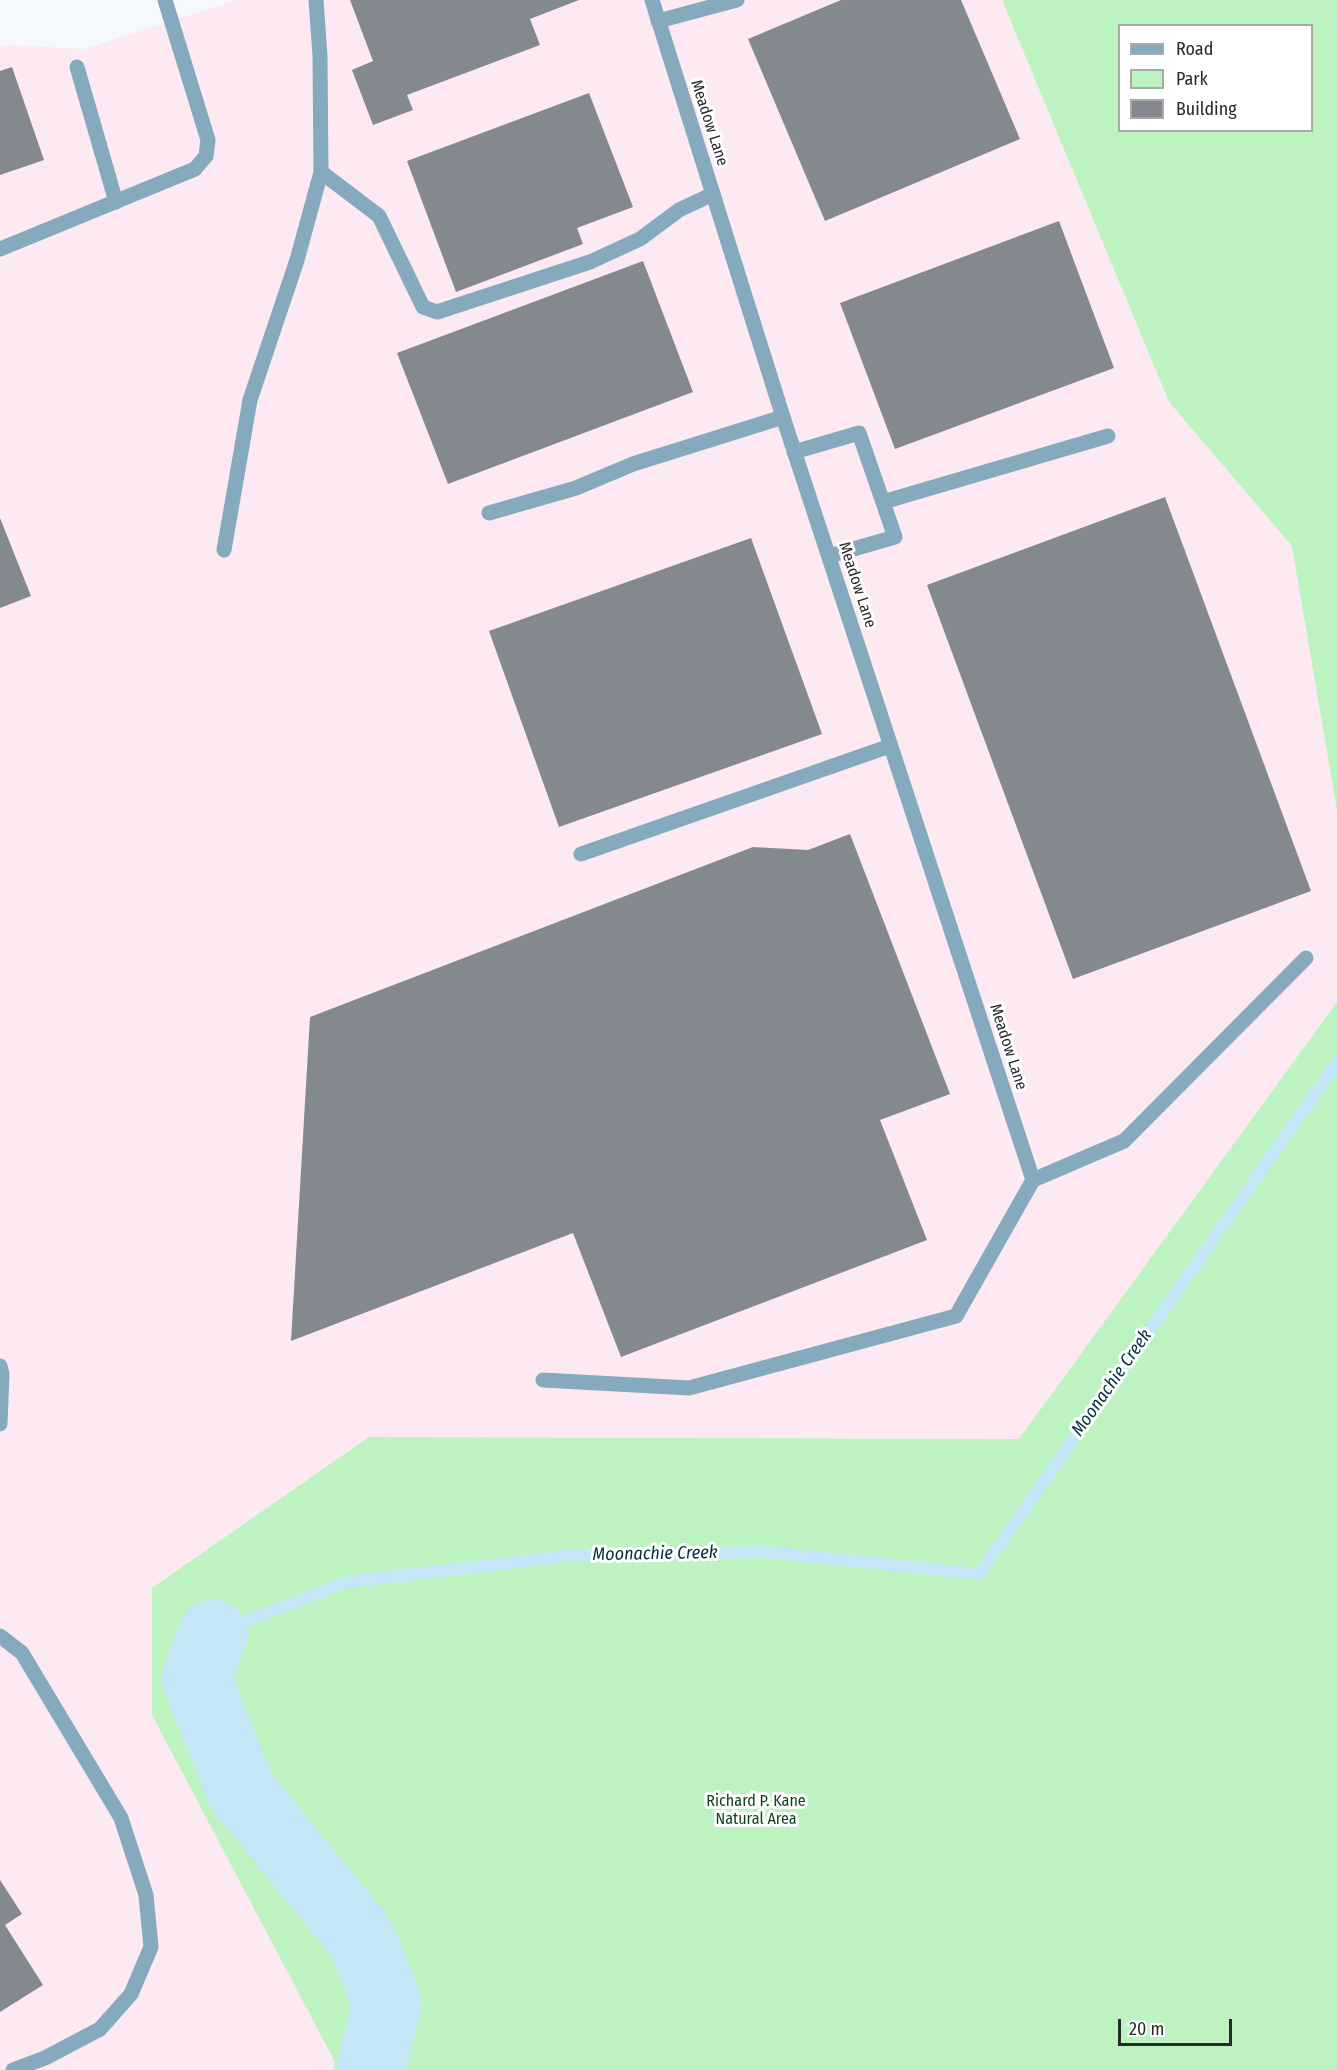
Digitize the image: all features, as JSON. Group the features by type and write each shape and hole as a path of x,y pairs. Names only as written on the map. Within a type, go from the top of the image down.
{"street":[{"path":"0,249 195,169 206,156 208,140 165,0"},
{"path":"224,550 250,399 297,260 321,172 320,56 316,0"},
{"name":"Meadow Lane","path":"652,0 794,452 1033,1180"},
{"path":"658,21 737,0"},
{"path":"76,67 116,202"},
{"path":"321,172 379,216 423,308 437,312 590,262 640,239 679,210 713,194"},
{"path":"489,513 576,488 633,464 783,417"},
{"path":"794,452 859,434 895,537 829,556"},
{"path":"883,502 1108,436"},
{"path":"581,854 891,746"},
{"path":"543,1380 689,1388 956,1316 1033,1180 1124,1141 1306,958"},
{"path":"0,1366 2,1374 0,1424"},
{"path":"0,1636 22,1653 121,1818 146,1895 151,1947 131,1994 100,2029 45,2058 13,2070"}],"shaded area":[{"path":"237,0 1002,0 1169,402 1293,546 1337,811 1337,1002 1020,1439 369,1437 333,2070 0,2070 0,47 8,45 84,49"}],"green space":[{"path":"1002,0 1337,0 1337,811 1292,546 1169,402"},
{"name":"Richard P. Kane Natural Area","path":"1337,1002 1337,2070 333,2070 335,2062 152,1715 152,1588 369,1437 1019,1439"}],"building":[{"path":"350,0 579,0 530,19 540,45 407,95 413,110 373,125 352,70 373,61"},
{"path":"841,0 961,0 1020,139 825,221 748,39"},
{"path":"12,67 44,160 0,175 0,71"},
{"path":"589,93 633,207 577,228 583,244 456,292 407,161"},
{"path":"1059,221 1114,368 895,449 840,303"},
{"path":"643,261 693,392 448,484 397,353"},
{"path":"1165,497 1311,891 1073,979 927,585"},
{"path":"0,518 31,596 0,608"},
{"path":"751,538 822,734 559,827 489,631"},
{"path":"850,834 950,1094 880,1120 927,1240 621,1357 573,1233 291,1341 310,1017 753,847 808,850"},
{"path":"0,1880 22,1914 5,1925 43,1985 0,2012"}],"waterway":[{"name":"Moonachie Creek","path":"213,1634 347,1582 575,1555 767,1552 979,1574 1337,1062"},
{"name":"Moonachie Creek","path":"213,1634 196,1678 241,1791 361,1938 387,2003 371,2070"}]}
